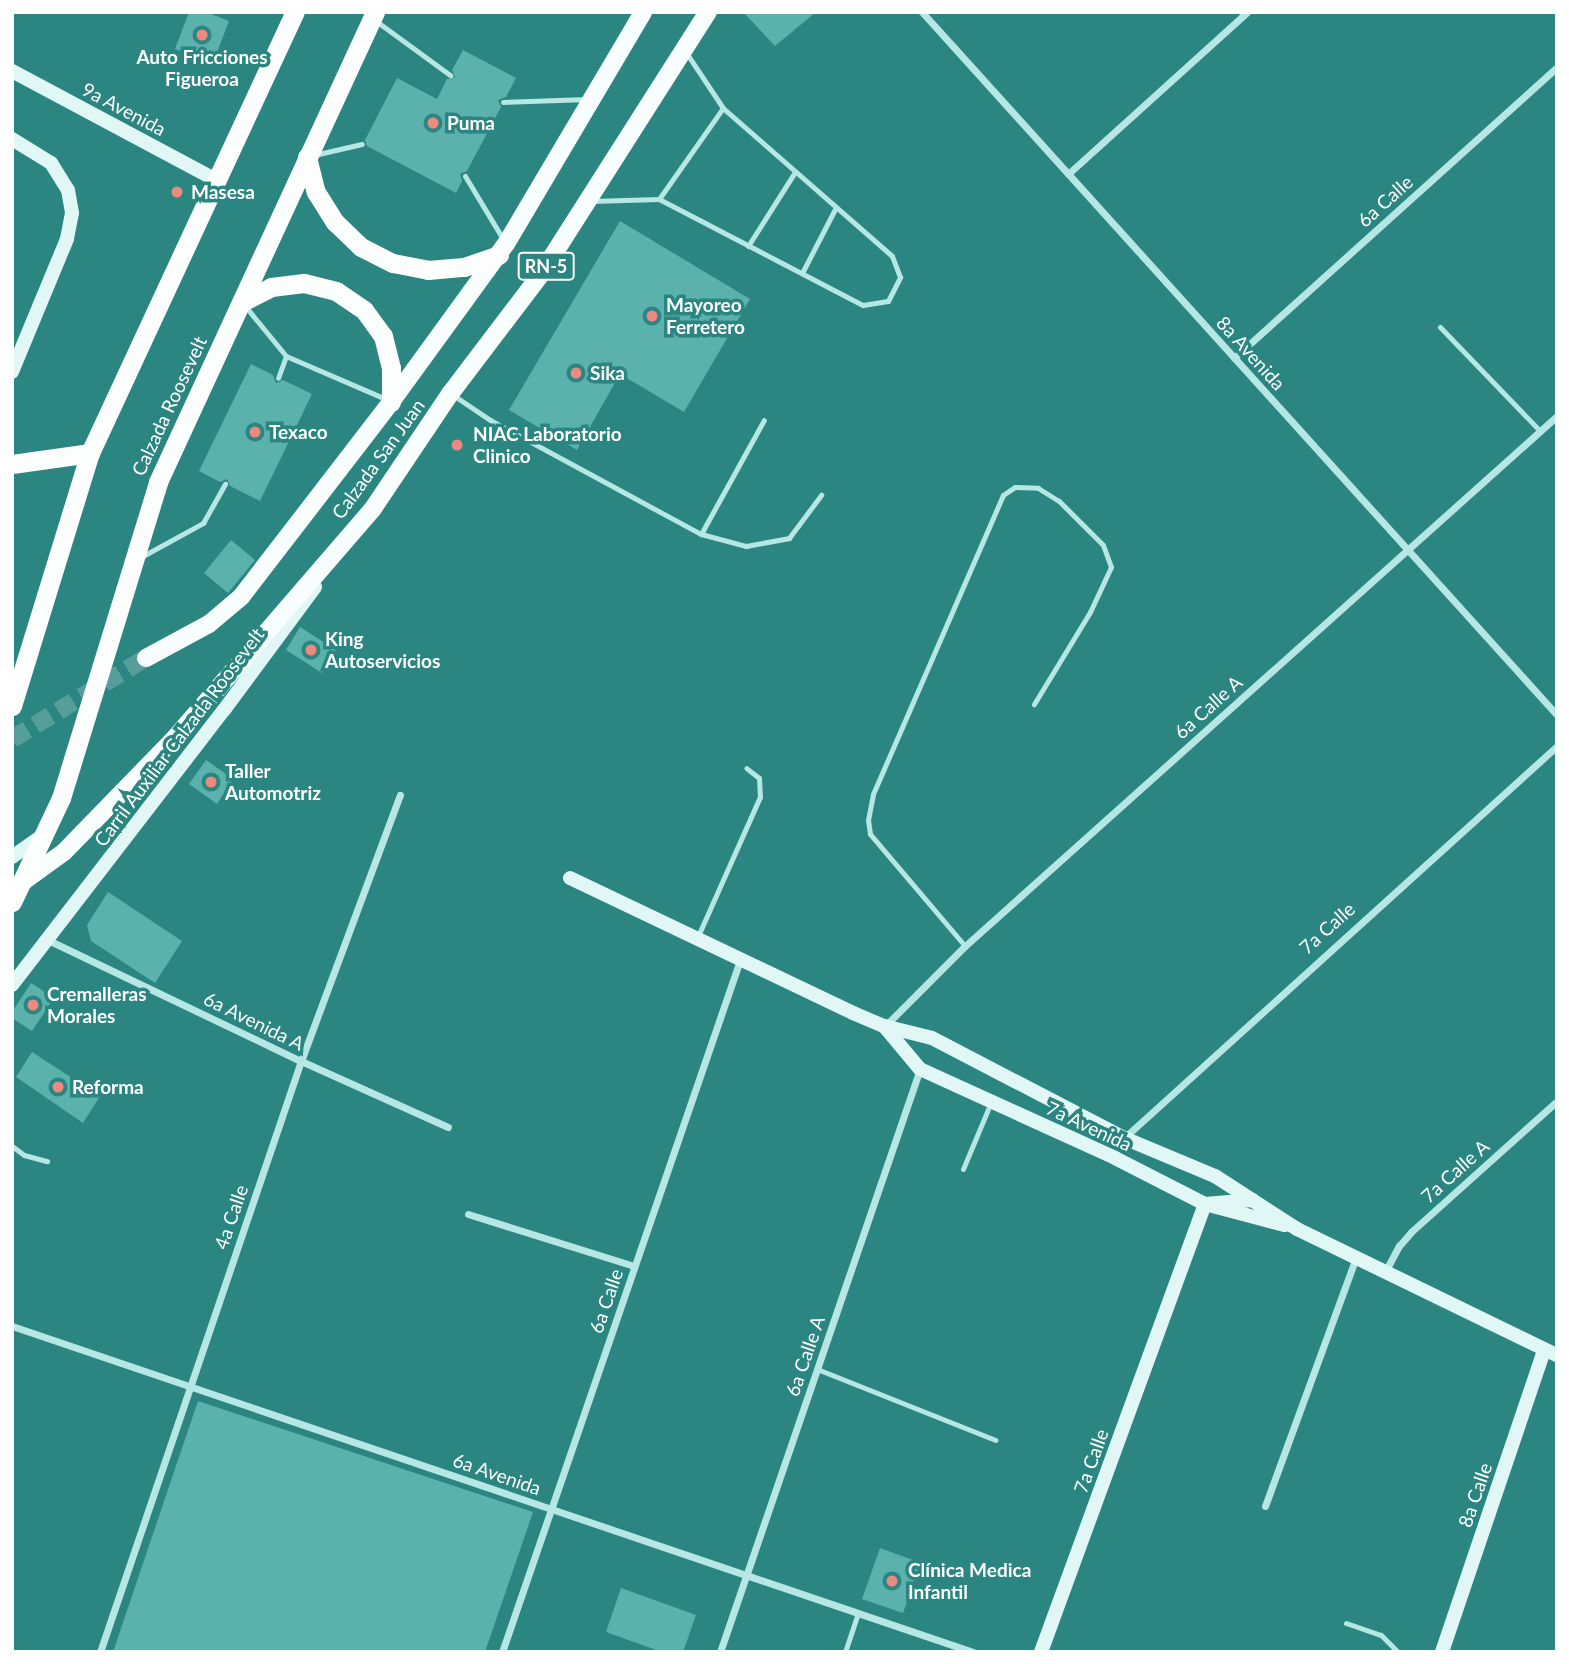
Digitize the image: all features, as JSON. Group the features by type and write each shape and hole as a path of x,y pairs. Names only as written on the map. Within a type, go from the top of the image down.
{"highway":[{"path":"12,705 90,453 218,181 291,14"},
{"name":"Calzada Roosevelt","path":"12,901 24,881 61,798 158,482 374,15"},
{"path":"307,157 316,192 335,222 361,247 382,258 428,270 464,267 502,250"},
{"path":"242,303 271,287 304,284 336,291 363,310 383,336 391,368 391,402"},
{"path":"12,464 90,453"}],"main road":[{"name":"Calzada San Juan","path":"146,657 209,624 241,597 391,402 502,250 643,12"},
{"name":"Calzada San Juan","path":"24,881 64,852 174,738 372,510 450,394 541,274 685,52 708,12"},
{"name":"9a Avenida","path":"12,71 218,181"},
{"path":"12,139 46,158 68,190 72,225 12,372"},
{"name":"Carril Auxiliar Calzada Roosevelt","path":"12,985 224,710 372,510"},
{"path":"12,858 45,834"},
{"name":"7a Avenida","path":"570,878 884,1026 932,1038 1124,1138 1215,1176 1297,1229 1553,1352"},
{"name":"7a Avenida","path":"884,1026 920,1069 1205,1204 1297,1229"},
{"path":"1205,1204 1252,1200"},
{"name":"7a Calle","path":"1041,1652 1205,1204"},
{"name":"8a Calle","path":"1442,1652 1553,1352"}],"street":[{"name":"8a Avenida","path":"922,12 1557,715"},
{"path":"1068,174 1247,12"},
{"name":"6a Calle","path":"1234,358 1557,67"},
{"name":"6a Calle A","path":"884,1026 965,946 1557,416"},
{"name":"7a Calle","path":"1124,1138 1557,746"},
{"name":"4a Calle","path":"100,1652 301,1062 400,795"},
{"name":"6a Avenida A","path":"48,940 301,1062 448,1127"},
{"name":"6a Calle","path":"502,1652 740,960"},
{"name":"6a Calle A","path":"720,1652 920,1069"},
{"name":"7a Calle A","path":"1385,1273 1399,1246 1410,1232 1557,1101"},
{"path":"468,1214 634,1266"},
{"path":"1265,1506 1356,1258"},
{"name":"6a Avenida","path":"12,1326 973,1652"}],"lane":[{"path":"374,15 450,75"},
{"path":"589,201 659,199 863,304 888,301 900,276 898,265 723,108 685,52"},
{"path":"503,102 592,99"},
{"path":"659,199 723,108"},
{"path":"307,157 362,144"},
{"path":"748,246 795,172"},
{"path":"465,176 502,250"},
{"path":"802,273 836,207"},
{"path":"242,303 286,356 391,402"},
{"path":"1440,327 1540,431"},
{"path":"278,378 286,356"},
{"path":"450,394 490,420 701,534 746,546 789,538 821,495"},
{"path":"701,534 764,420"},
{"path":"132,562 202,523 225,484"},
{"path":"965,946 870,834 868,820 873,794 1003,495 1015,486 1038,488 1059,501 1103,545 1111,567 1090,612 1034,704"},
{"path":"696,939 760,797 759,778 746,768"},
{"path":"963,1170 992,1102"},
{"path":"12,1146 24,1155 47,1161"},
{"path":"817,1369 995,1440"},
{"path":"845,1652 858,1613"},
{"path":"1346,1623 1381,1635 1398,1652"}],"building":[{"name":"Auto Fricciones Figueroa","path":"189,12 206,12 229,21 213,63 175,49"},
{"path":"743,12 816,12 775,46"},
{"name":"Puma","path":"463,50 516,78 506,97 498,100 501,107 467,171 460,174 462,181 456,193 367,146 365,140 397,78 437,99 447,79 455,77 452,70"},
{"name":"Mayoreo Ferretero","path":"620,221 750,299 684,412 620,374 577,450 509,410"},
{"name":"Texaco","path":"251,364 273,375 276,383 283,380 312,394 260,501 230,486 227,479 220,482 199,471"},
{"path":"231,540 255,560 228,593 204,573"},
{"name":"King Autoservicios","path":"300,627 336,650 322,673 286,650"},
{"name":"Taller Automotriz","path":"206,760 233,779 217,804 189,784"},
{"path":"108,892 182,941 155,983 91,941 87,925"},
{"name":"Cremalleras Morales","path":"31,983 54,998 32,1031 12,1018 12,1012"},
{"name":"Reforma","path":"32,1052 100,1096 83,1123 16,1077"},
{"path":"198,1401 533,1512 485,1652 113,1652"},
{"name":"Clínica Medica Infantil","path":"880,1548 921,1563 903,1613 862,1599"},
{"path":"621,1588 696,1615 683,1652 662,1652 606,1632"}],"tunnel":[{"path":"12,739 146,658"}],"place":[{"name":"Auto Fricciones Figueroa","path":"202,35"},
{"name":"Puma","path":"433,123"},
{"name":"Masesa","path":"177,192"},
{"name":"Mayoreo Ferretero","path":"652,316"},
{"name":"Sika","path":"576,373"},
{"name":"Texaco","path":"255,432"},
{"name":"NIAC Laboratorio Clinico","path":"457,445"},
{"name":"King Autoservicios","path":"311,650"},
{"name":"Taller Automotriz","path":"211,782"},
{"name":"Cremalleras Morales","path":"33,1005"},
{"name":"Reforma","path":"58,1087"},
{"name":"Clínica Medica Infantil","path":"892,1581"}]}
